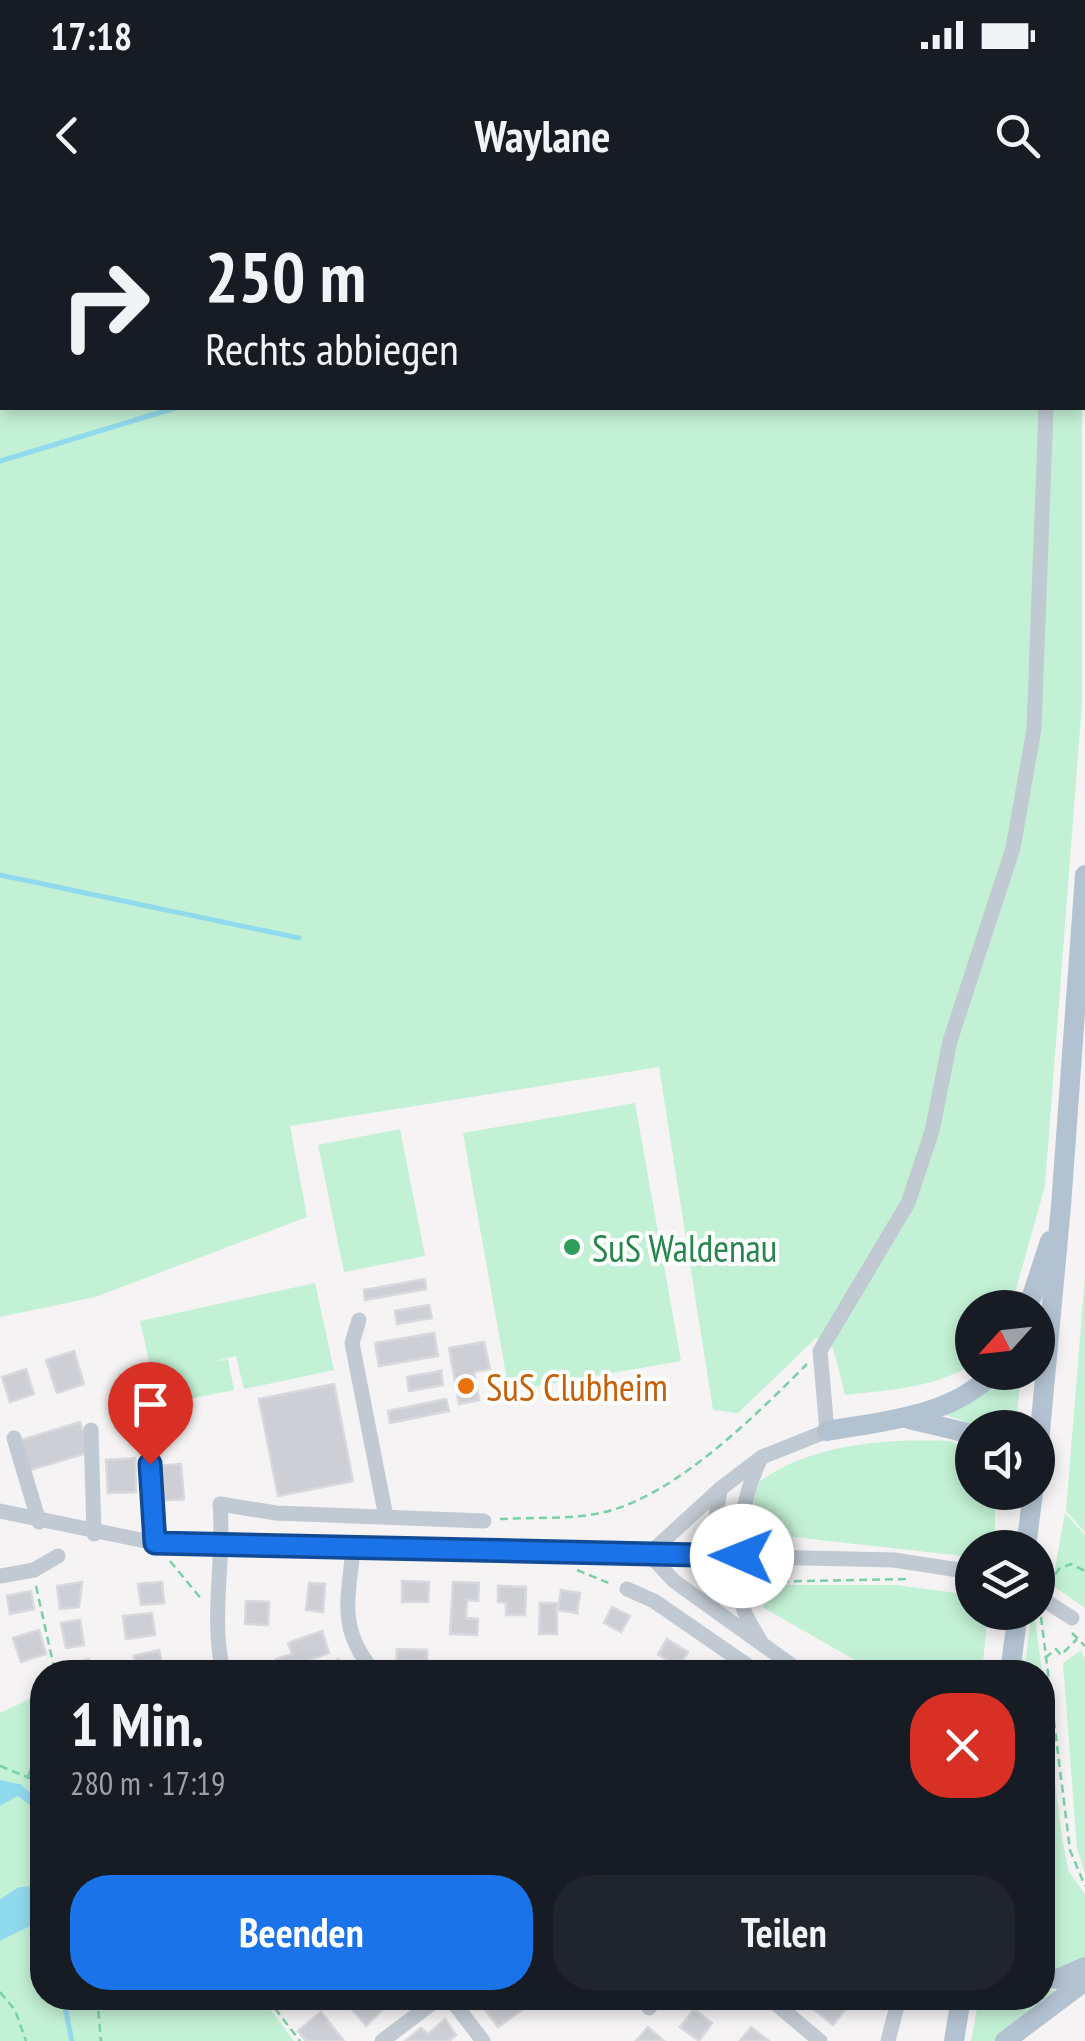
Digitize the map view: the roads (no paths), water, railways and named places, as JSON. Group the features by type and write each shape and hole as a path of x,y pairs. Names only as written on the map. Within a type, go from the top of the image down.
{"main road":[{"path":"1042,1410 1085,874"},
{"path":"1034,1290 1061,1206"},
{"path":"827,1432 907,1418 971,1390"},
{"path":"907,1418 955,1430"},
{"path":"1025,1510 1030,1523"},
{"path":"1029,1530 1031,1510"},
{"path":"1012,1660 1016,1630"},
{"path":"1055,1979 1085,1967"},
{"path":"1055,2003 1085,1980"},
{"path":"954,2041 959,2010"},
{"path":"1005,2041 1046,2010"}],"street":[{"path":"648,1554 762,1457 827,1432 820,1351 908,1202 932,1131 950,1041 1013,848 1034,729 1046,410"},
{"path":"359,1320 352,1343 386,1517"},
{"path":"91,1430 94,1534"},
{"path":"14,1438 39,1522"},
{"path":"761,1642 743,1609 741,1583 745,1491 762,1457"},
{"path":"150,1464 155,1543"},
{"path":"712,1608 710,1556 720,1490"},
{"path":"220,1660 216,1618 224,1545 220,1504 276,1513 484,1521"},
{"path":"0,1512 94,1534 155,1543 894,1560 955,1568"},
{"path":"353,1548 347,1630 364,1660"},
{"path":"648,1554 674,1581 785,1660"},
{"path":"0,1576 34,1570 58,1556"},
{"path":"627,1589 654,1601 740,1660"},
{"path":"1055,1611 1076,1628"},
{"path":"382,2041 423,2010"},
{"path":"459,2010 483,2041"},
{"path":"785,2010 813,2039"},
{"path":"888,2041 896,2010"}],"water":[{"path":"0,1780 20,1784 30,1793 30,1806 18,1796 0,1806"},
{"path":"30,1886 30,1926 0,1941 0,1899 19,1887"}],"waterway":[{"path":"0,461 168,410"},
{"path":"0,875 299,938"},
{"path":"66,2010 72,2041"}],"place":[{"name":"SuS Waldenau","path":"572,1247"},
{"name":"SuS Clubheim","path":"466,1386"}]}
